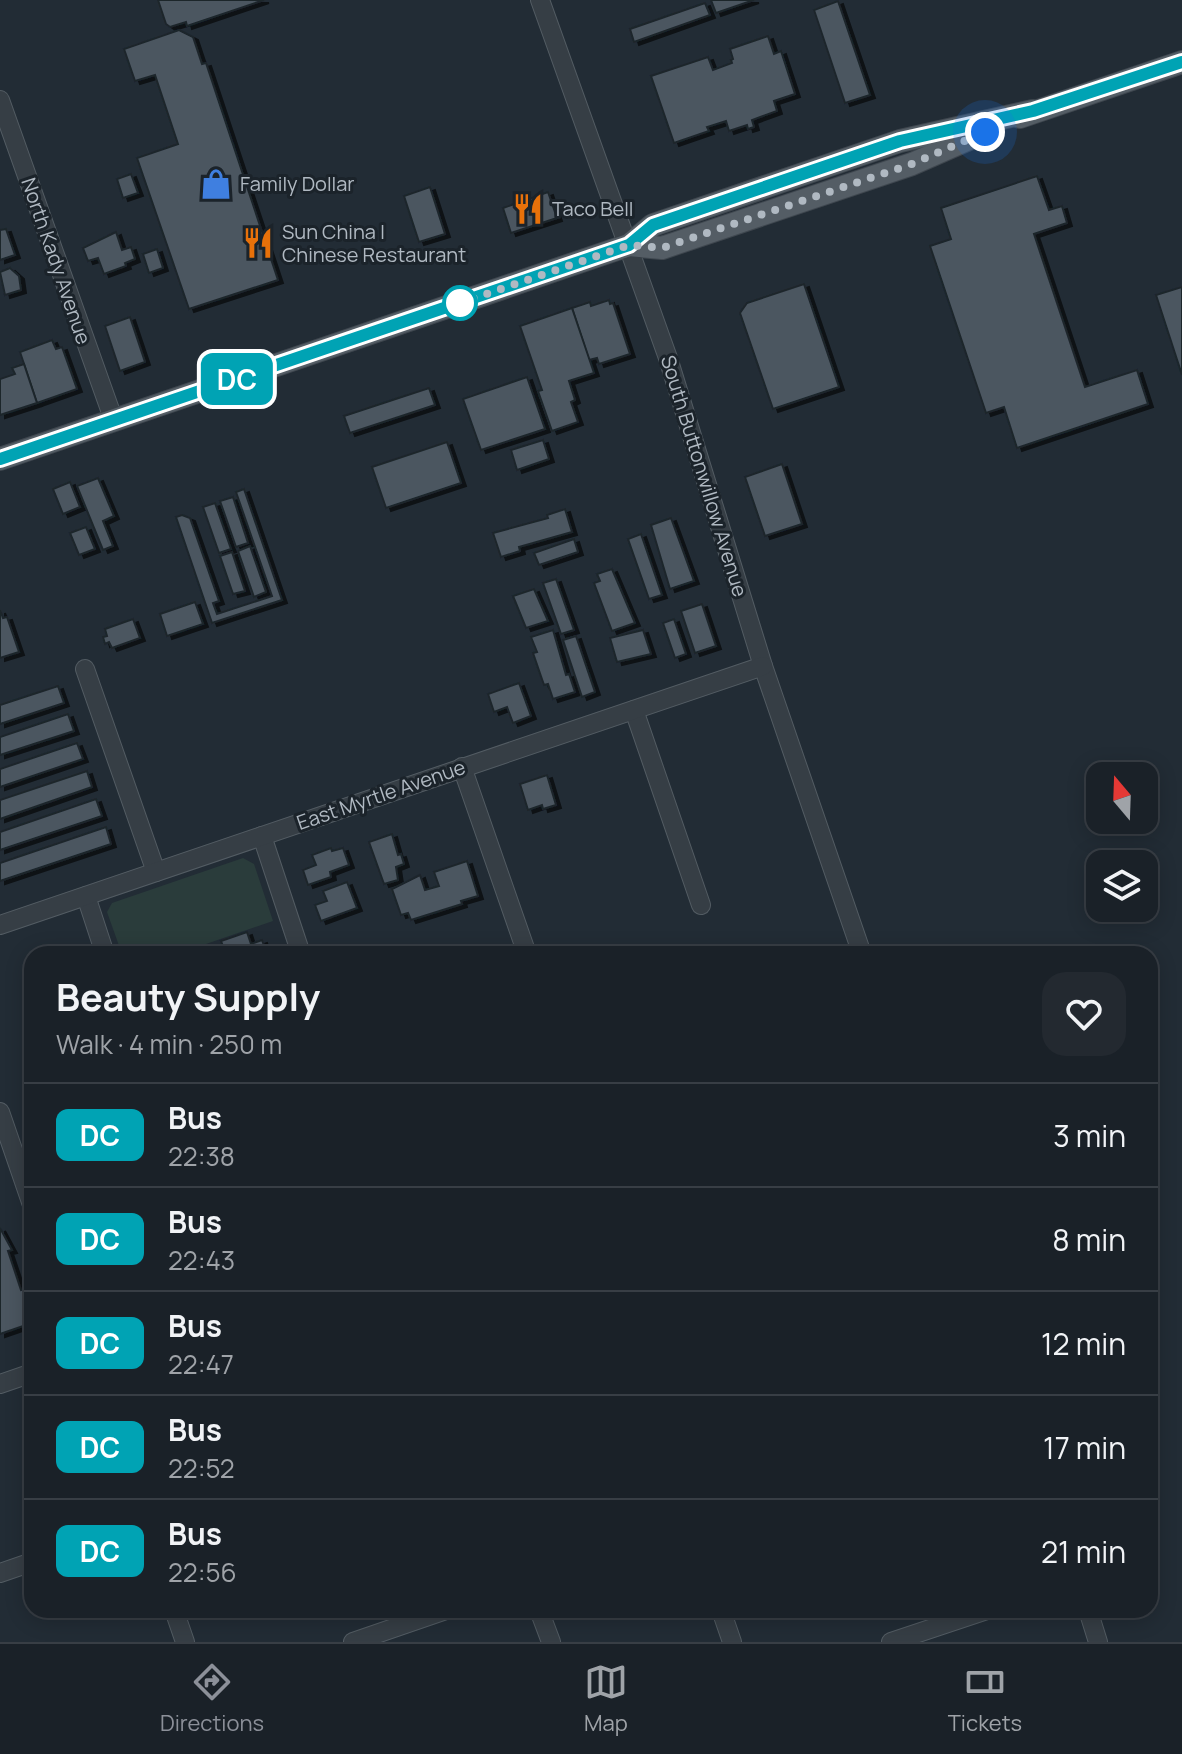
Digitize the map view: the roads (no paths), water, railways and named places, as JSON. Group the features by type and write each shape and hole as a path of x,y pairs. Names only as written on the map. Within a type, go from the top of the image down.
{"main road":[{"path":"629,245 662,248 912,164 1033,111 1182,62"},
{"path":"0,459 629,245 653,225 900,141 1033,111"},
{"path":"790,205 823,182 897,155 900,141"}],"street":[{"name":"South Buttonwillow Avenue","path":"540,0 668,358 763,666 859,946"},
{"name":"North Kady Avenue","path":"0,100 114,421"},
{"name":"East Myrtle Avenue","path":"0,925 763,666"},
{"path":"85,669 156,872"},
{"path":"634,710 701,905"},
{"path":"462,767 524,946"},
{"path":"262,836 298,946"},
{"path":"86,896 102,946"},
{"path":"0,1112 24,1182"},
{"path":"0,1384 24,1376"},
{"path":"0,1573 24,1565"},
{"path":"177,1618 185,1642"},
{"path":"353,1642 423,1618"},
{"path":"542,1618 551,1642"},
{"path":"724,1618 732,1642"},
{"path":"891,1642 963,1618"},
{"path":"1090,1618 1098,1642"}],"place":[{"name":"Family Dollar","path":"216,184"},
{"name":"Taco Bell","path":"528,209"},
{"name":"Sun China | Chinese Restaurant","path":"258,243"}]}
